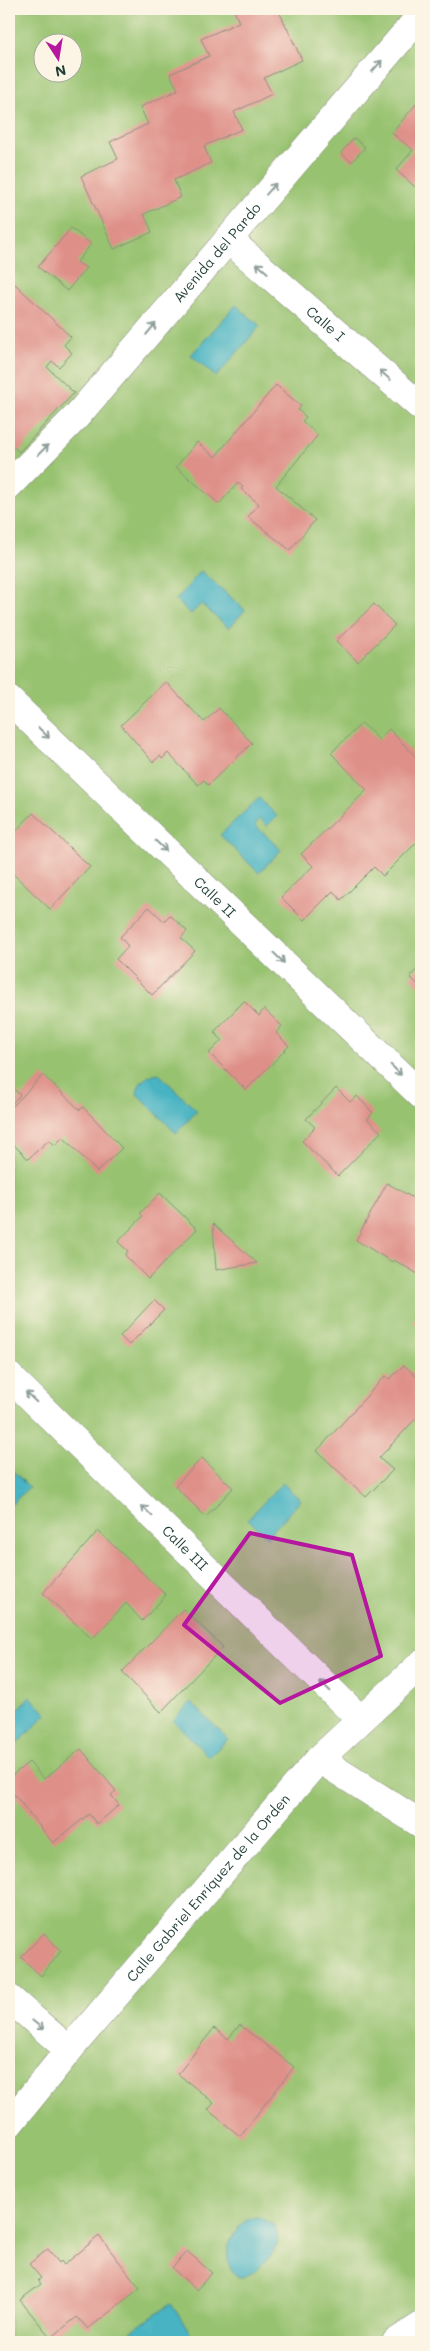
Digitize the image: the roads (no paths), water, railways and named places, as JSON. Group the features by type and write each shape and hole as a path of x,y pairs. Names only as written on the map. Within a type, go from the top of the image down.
{"street":[{"name":"Avenida del Pardo","path":"9,485 76,417 421,15"},
{"name":"Calle I","path":"228,239 421,408"},
{"name":"Calle II","path":"9,700 421,1095"},
{"name":"Calle III","path":"9,1376 360,1720"},
{"name":"Calle Gabriel Enríquez de la Orden","path":"9,2124 69,2050 319,1759 421,1664"},
{"path":"319,1759 421,1824"},
{"path":"9,1998 69,2050"},
{"path":"396,2342 421,2326"}],"water":[{"path":"236,305 260,326 216,377 191,355"},
{"path":"201,571 245,610 229,628 201,604 191,614 176,600"},
{"path":"259,798 277,816 267,826 260,819 255,825 281,850 259,873 220,835"},
{"path":"158,1073 197,1111 176,1133 137,1094 143,1080"},
{"path":"11,1469 29,1487 9,1507 9,1472"},
{"path":"282,1483 301,1500 267,1537 248,1519"},
{"path":"30,1697 47,1714 9,1752 9,1719"},
{"path":"191,1702 228,1739 209,1757 173,1720"},
{"path":"259,2217 274,2225 278,2240 277,2245 261,2266 250,2274 239,2277 232,2271 228,2263 230,2243 234,2233 241,2225 249,2219"},
{"path":"171,2304 192,2335 181,2342 115,2342"}]}
